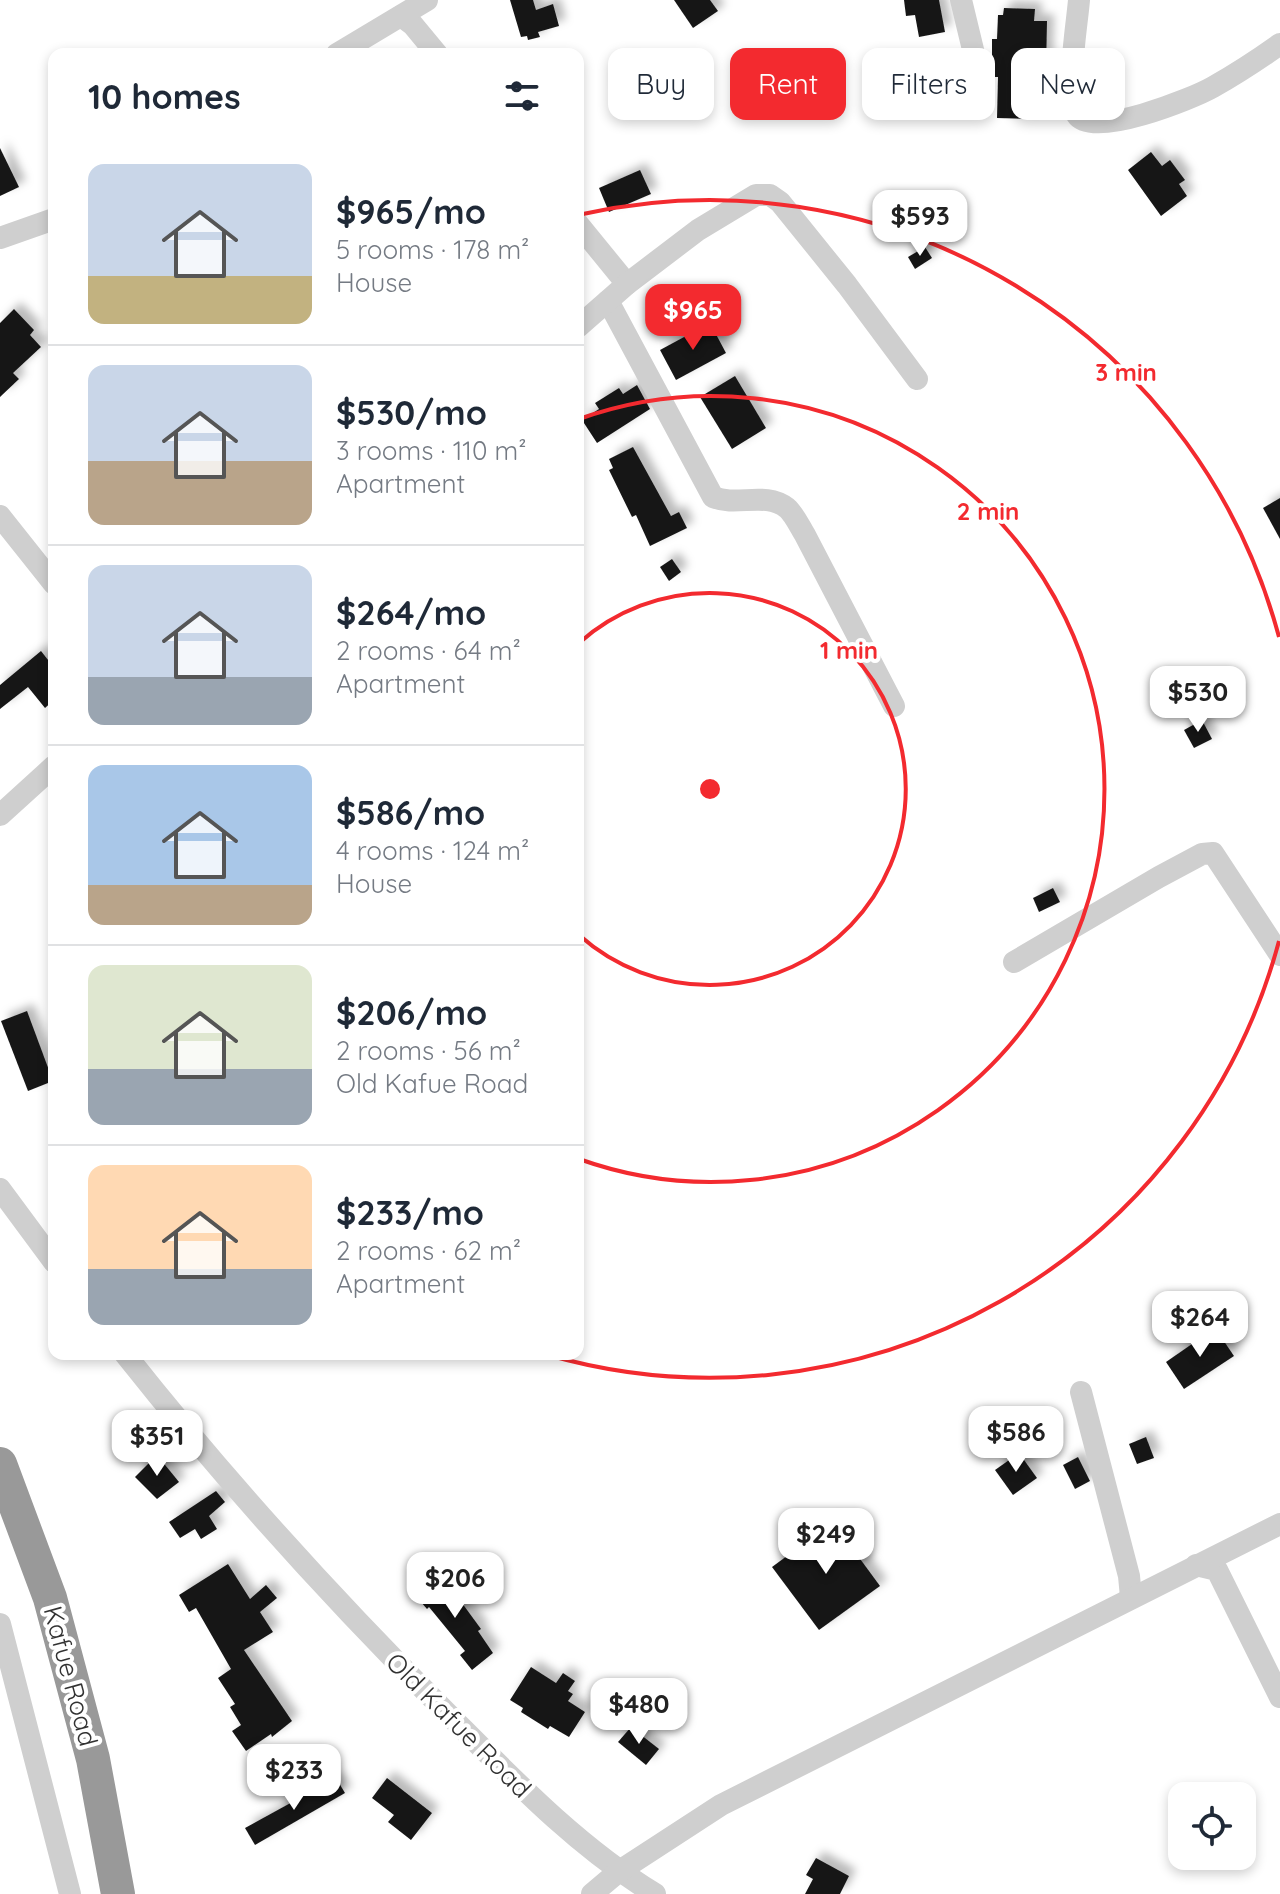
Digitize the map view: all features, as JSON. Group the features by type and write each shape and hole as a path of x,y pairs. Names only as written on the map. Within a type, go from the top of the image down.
{"highway":[{"name":"Kafue Road","path":"0,1464 50,1598 93,1759 118,1894"}],"street":[{"path":"347,48 427,0"},
{"path":"961,0 973,48"},
{"path":"1079,0 1071,94 1074,111 1081,120 1093,124 1141,115 1211,89 1280,44"},
{"path":"401,16 432,48"},
{"path":"584,322 627,284 698,230 756,195 770,195 780,202 847,285 917,379"},
{"path":"0,238 48,221"},
{"path":"584,231 627,284"},
{"path":"608,301 713,497 724,501 762,498 787,508 805,535 894,706"},
{"path":"0,516 48,576"},
{"path":"0,815 48,771"},
{"path":"1014,962 1159,877 1202,854 1213,853 1280,955"},
{"path":"0,1189 48,1254"},
{"name":"Old Kafue Road","path":"130,1360 191,1438 370,1635 542,1808 618,1872 655,1894"},
{"path":"1081,1392 1129,1576 1131,1597"},
{"path":"592,1894 618,1872 721,1805 1280,1524"},
{"path":"1196,1565 1217,1570 1279,1692"},
{"path":"0,1624 70,1894"}],"building":[{"path":"510,0 533,0 536,10 553,4 559,26 538,32 540,37 528,40 527,36 521,37"},
{"path":"674,0 710,0 718,11 693,28"},
{"path":"904,0 939,0 945,32 919,37 915,15 906,16"},
{"path":"1004,8 1035,9 1034,21 1047,21 1046,48 1011,48 1011,118 997,118 998,77 995,77 992,39 997,39 998,15 1003,15"},
{"path":"0,148 19,187 0,196"},
{"path":"1151,152 1162,166 1170,160 1185,180 1179,184 1187,196 1161,216 1128,170"},
{"path":"640,170 651,194 609,212 599,188"},
{"path":"925,247 932,258 915,269 908,257"},
{"path":"14,309 34,330 30,335 41,347 13,373 19,379 0,397 0,323"},
{"path":"710,323 726,353 676,380 660,350"},
{"path":"735,376 766,428 732,449 700,397"},
{"path":"637,385 650,409 597,443 584,419 599,409 595,403 619,388 623,394"},
{"path":"633,447 671,516 679,512 687,528 650,546 609,470 613,468 609,459"},
{"path":"1280,498 1280,539 1263,508"},
{"path":"672,559 681,572 669,581 660,567"},
{"path":"41,651 48,660 48,705 45,708 28,687 0,709 0,685"},
{"path":"1202,720 1212,739 1194,748 1184,730"},
{"path":"1053,888 1060,902 1039,912 1033,898"},
{"path":"27,1011 48,1068 48,1083 28,1091 1,1021"},
{"path":"1215,1328 1234,1356 1184,1389 1166,1362"},
{"path":"1146,1437 1154,1458 1137,1464 1129,1444"},
{"path":"1019,1453 1037,1478 1013,1495 995,1470"},
{"path":"157,1455 179,1482 157,1499 135,1477"},
{"path":"1078,1457 1090,1481 1075,1489 1063,1465"},
{"path":"216,1491 225,1502 209,1516 217,1529 201,1539 195,1529 180,1538 169,1522"},
{"path":"833,1522 880,1586 819,1630 772,1567"},
{"path":"228,1564 250,1599 266,1585 277,1598 260,1612 273,1632 244,1650 292,1721 272,1737 271,1734 246,1751 232,1731 241,1725 230,1707 235,1704 218,1678 231,1669 196,1608 189,1612 179,1595"},
{"path":"440,1573 481,1629 478,1631 493,1653 472,1670 460,1655 465,1651 429,1607 427,1609 414,1594"},
{"path":"531,1667 556,1683 563,1673 575,1681 568,1691 573,1694 568,1701 585,1712 569,1737 550,1726 548,1729 521,1712 523,1708 510,1700"},
{"path":"631,1727 659,1749 646,1765 618,1742"},
{"path":"336,1778 345,1793 255,1845 245,1828"},
{"path":"387,1778 432,1813 411,1840 388,1822 394,1815 372,1798"},
{"path":"816,1858 849,1876 840,1894 805,1894 813,1879 806,1875"}]}
